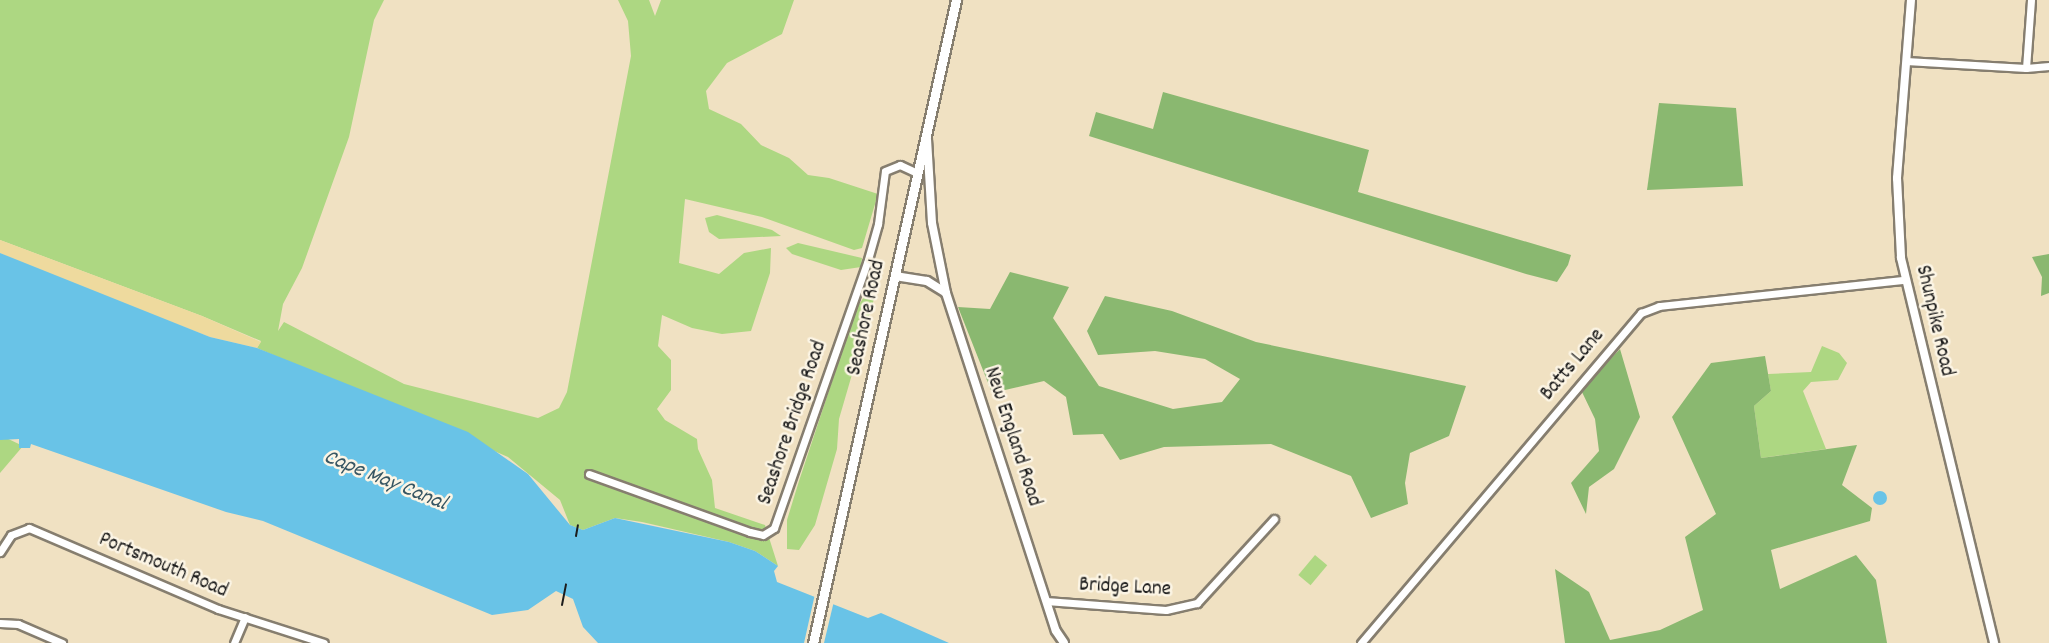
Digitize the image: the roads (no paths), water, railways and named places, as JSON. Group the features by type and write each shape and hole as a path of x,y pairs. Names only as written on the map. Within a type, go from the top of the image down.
{"main road":[{"name":"Seashore Road","path":"813,643 956,0"}],"street":[{"name":"Shunpike Road","path":"1911,0 1897,207 1904,280 1994,643"},
{"path":"2026,68 2031,0"},
{"path":"1906,61 2026,68 2049,66"},
{"name":"New England Road","path":"927,132 932,223 946,293 1046,601 1064,643"},
{"name":"Seashore Bridge Road","path":"589,474 750,532 763,535 774,528 867,263 878,224 885,171 900,165 917,173"},
{"path":"895,276 927,281 946,293"},
{"name":"Batts Lane","path":"1361,643 1641,313 1659,306 1904,280"},
{"name":"Bridge Lane","path":"1046,601 1166,609 1197,603 1274,519"},
{"name":"Portsmouth Road","path":"0,552 16,531 29,528 218,609 324,643"},
{"path":"234,643 245,617"},
{"path":"0,623 18,624 62,643"}],"water":[{"name":"Cape May Canal","path":"0,253 210,337 257,348 468,432 528,474 570,525 583,530 615,518 729,542 755,551 778,566 774,571 777,582 868,618 881,613 949,643 598,643 583,627 573,599 556,591 528,610 492,615 263,521 226,512 31,444 30,448 19,448 19,439 0,440"},
{"path":"1880,491 1885,493 1887,498 1885,503 1880,505 1875,503 1873,498 1875,493"}],"railway":[{"path":"576,536 578,525"},
{"path":"562,605 566,584"}]}
